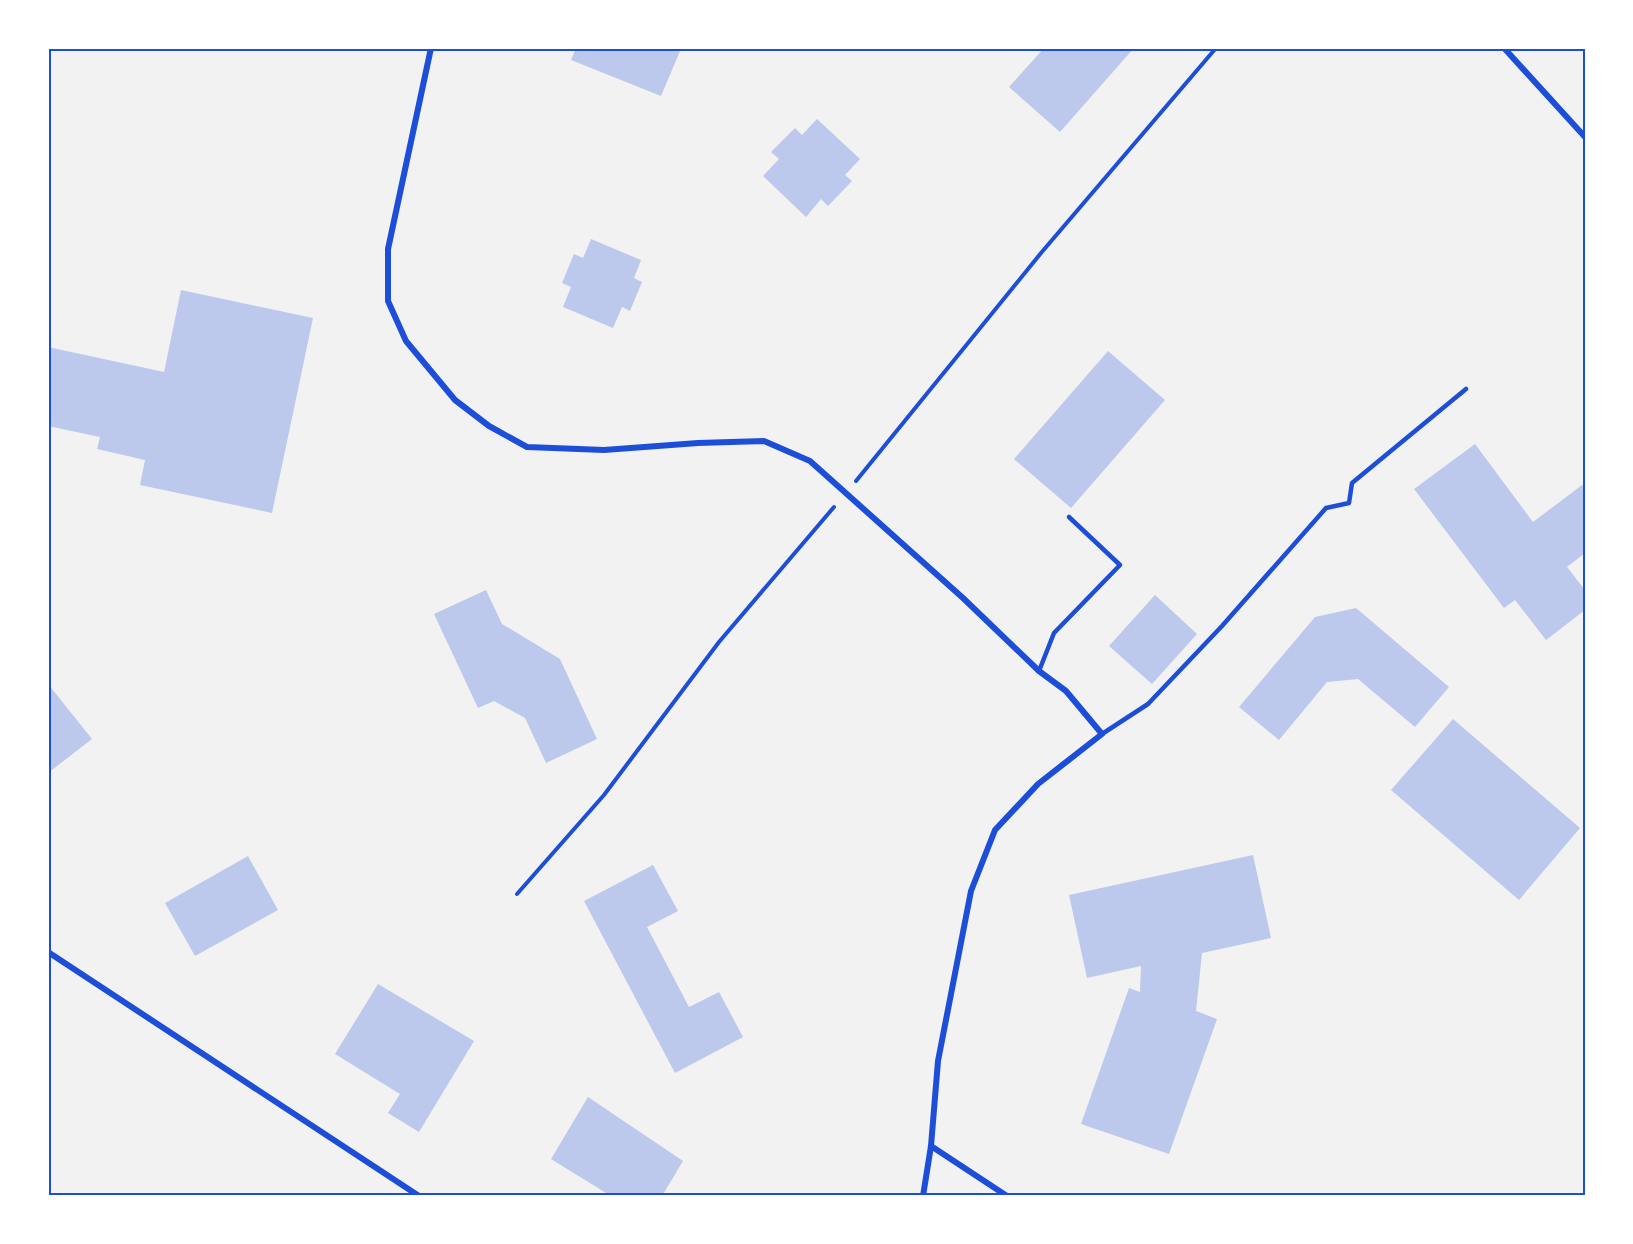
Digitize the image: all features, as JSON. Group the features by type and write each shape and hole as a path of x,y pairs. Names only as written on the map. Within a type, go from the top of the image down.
{"street":[{"path":"431,48 388,249 388,301 406,341 455,400 489,426 527,447 604,450 764,441 810,461 963,598 1039,671 1066,691 1102,734 1038,784 996,830 971,891 938,1061 931,1146 923,1196"},
{"path":"1504,48 1585,137"},
{"path":"48,952 419,1196"},
{"path":"931,1146 1007,1196"}],"lane":[{"path":"1102,734 1148,704 1222,627 1326,508 1349,503 1352,483 1466,388"},
{"path":"1039,671 1054,633 1120,565 1069,517"}],"path":[{"path":"517,894 604,795 719,642 846,493 1041,253 1216,48"}],"building":[{"path":"576,48 673,48 680,51 661,96 571,60"},
{"path":"1044,48 1134,48 1060,132 1009,87"},
{"path":"817,119 860,159 845,175 852,181 828,206 821,199 806,217 763,176 779,159 771,152 795,128 802,135"},
{"path":"591,239 641,260 634,278 642,282 630,311 622,307 613,328 563,307 571,287 562,283 574,254 583,258"},
{"path":"181,290 313,318 272,513 140,485 145,460 97,449 100,437 48,426 48,347 164,372"},
{"path":"1108,351 1165,400 1071,508 1014,459"},
{"path":"1475,444 1533,522 1582,485 1585,489 1585,553 1567,567 1585,590 1585,610 1546,640 1515,600 1504,608 1414,489"},
{"path":"486,590 502,624 560,659 597,739 546,763 525,718 494,701 478,708 434,614"},
{"path":"1155,595 1197,634 1152,684 1109,646"},
{"path":"1356,608 1449,687 1415,727 1358,679 1327,682 1279,740 1239,707 1315,617"},
{"path":"48,684 92,739 48,773"},
{"path":"1453,719 1580,828 1519,900 1391,790"},
{"path":"1253,855 1271,938 1202,953 1196,1011 1217,1019 1169,1154 1081,1124 1129,988 1140,992 1141,966 1087,978 1069,895"},
{"path":"248,856 278,910 195,956 165,903"},
{"path":"653,865 678,911 647,927 689,1007 719,992 743,1037 675,1073 584,901"},
{"path":"378,984 474,1041 419,1132 388,1113 400,1094 335,1054"},
{"path":"588,1097 683,1161 662,1196 611,1196 551,1159"}]}
